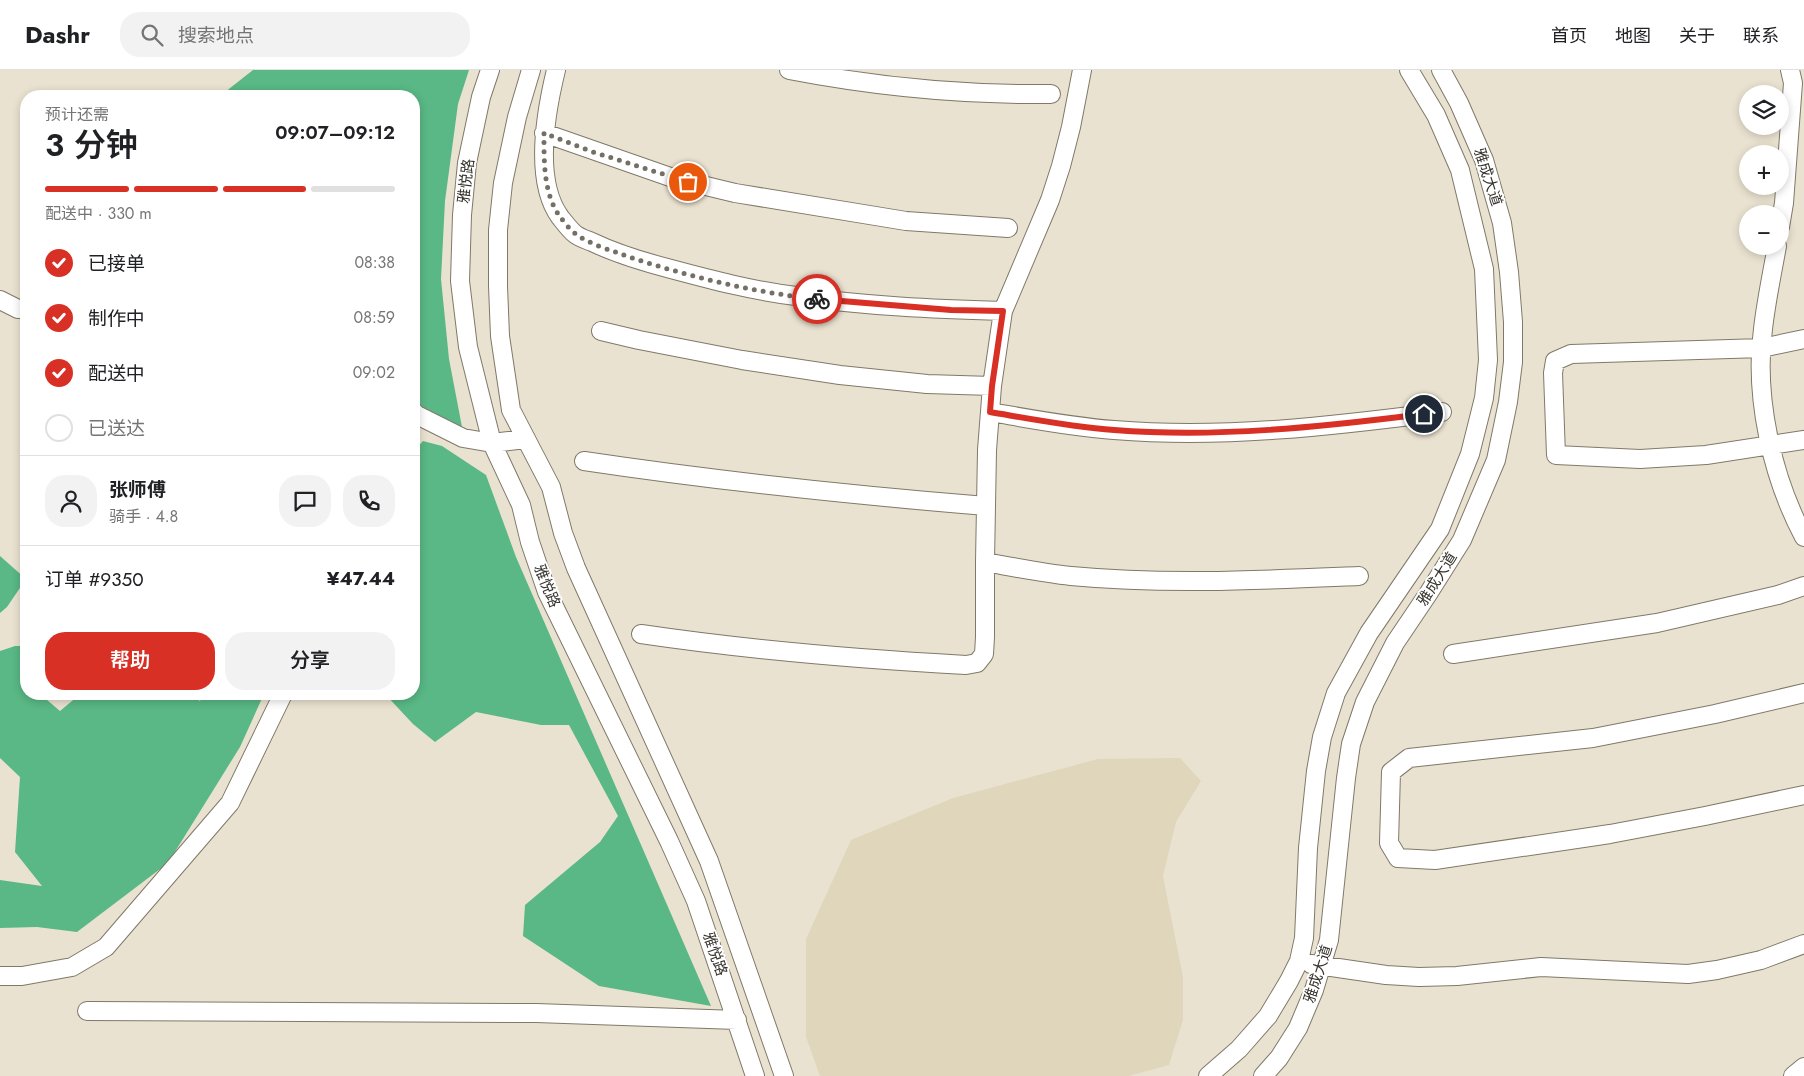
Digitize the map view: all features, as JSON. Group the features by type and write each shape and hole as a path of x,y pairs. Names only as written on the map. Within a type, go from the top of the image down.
{"street":[{"name":"雅悦路","path":"490,70 481,97 467,163 462,215 460,280 468,347 492,443 521,505 530,542 547,592 669,841 696,901 755,1076"},
{"name":"雅悦路","path":"531,70 517,117 503,183 498,230 500,336 511,410 551,487 563,532 576,568 709,861 784,1076"},
{"path":"556,70 547,105 544,133 549,193 559,216 576,234 600,246 644,262 722,282 795,296 875,305 1003,311"},
{"path":"789,70 842,80 917,89 994,95 1051,94"},
{"path":"641,634 720,646 870,660 966,665 978,663 984,654 986,637 985,562 990,412 1003,311 1050,200 1071,127 1082,70"},
{"path":"1208,1076 1240,1049 1268,1016 1299,961 1304,938 1308,848 1316,771 1322,737 1336,693 1369,633 1440,529 1470,454 1485,389 1488,360 1484,269 1460,170 1436,115 1409,70"},
{"name":"雅成大道","path":"1263,1076 1279,1058 1298,1028 1322,966 1329,940 1351,744 1365,702 1395,643 1462,540 1496,460 1508,402 1513,362 1513,322 1509,272 1502,223 1484,160 1459,103 1441,70"},
{"path":"1784,205 1793,83 1790,70"},
{"path":"544,133 673,178 736,193 906,222 1008,228"},
{"path":"1776,255 1763,331 1761,389 1772,456 1795,521 1804,537"},
{"path":"0,300 20,309"},
{"path":"601,331 742,360 840,375 927,384 992,386"},
{"path":"1804,339 1762,348 1571,354 1555,361 1553,373 1556,455 1640,459 1706,455 1804,440"},
{"path":"990,412 1114,430 1180,433 1253,432 1354,424 1442,412"},
{"path":"420,418 463,438 492,443 525,440"},
{"path":"584,461 688,476 858,496 986,506"},
{"path":"985,562 1069,576 1134,580 1226,582 1359,576"},
{"path":"1453,654 1657,623 1778,595 1804,586"},
{"path":"1804,693 1715,714 1593,738 1409,758 1391,772 1389,843 1398,858 1435,860 1610,834 1804,795"},
{"path":"0,976 22,976 72,967 106,947 230,803 280,700"},
{"path":"1299,961 1386,975 1419,977 1457,976 1541,967 1688,974 1717,970 1761,960 1804,944"},
{"path":"87,1011 536,1013 737,1020"},
{"path":"1793,1076 1804,1067"}],"shaded area":[{"path":"1180,758 1201,781 1176,822 1163,876 1183,977 1183,1020 1169,1065 1129,1076 820,1076 806,1037 806,939 851,840 953,798 1098,759"}],"green space":[{"path":"253,70 469,70 458,104 445,201 441,279 449,359 462,427 420,406 420,90 228,90"},
{"path":"423,441 442,446 486,475 516,557 711,1006 599,986 523,936 525,905 600,842 618,816 569,725 541,725 476,712 435,742 413,724 391,700 420,700 420,444"},
{"path":"0,556 20,574 20,588 7,607 0,613"},
{"path":"20,646 20,700 47,700 60,711 73,700 261,700 240,747 168,863 77,932 37,927 0,928 0,880 42,886 15,852 20,777 0,758 0,651"}],"way so far":[{"path":"688,182 593,152 544,133 549,193 559,216 576,234 600,246 644,262 722,282 817,299"}],"route":[{"path":"817,299 951,310 1003,311 990,412 1114,430 1180,433 1253,432 1354,424 1424,414"}]}
